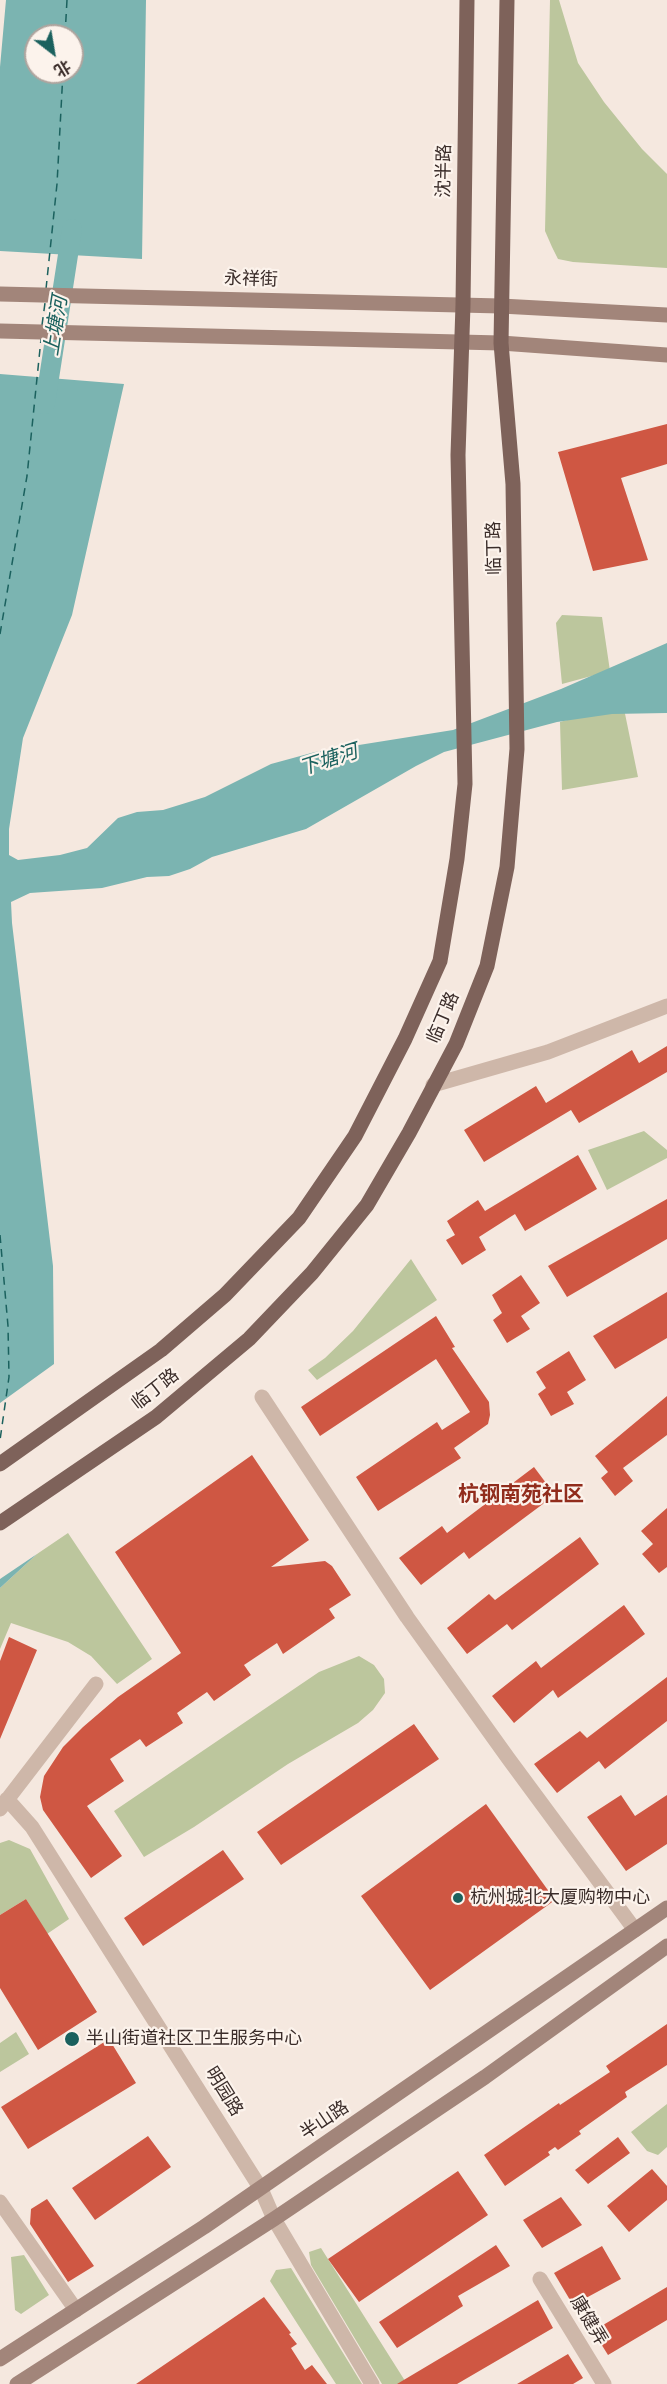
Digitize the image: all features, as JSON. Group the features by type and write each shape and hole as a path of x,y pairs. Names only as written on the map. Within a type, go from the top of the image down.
{"main road":[{"name":"沈半路","path":"462,343 467,0"},
{"path":"501,343 507,0"},
{"name":"永祥街","path":"0,294 501,306"},
{"path":"501,306 667,315"},
{"path":"0,331 501,343 667,355"},
{"name":"临丁路","path":"0,1464 161,1350 225,1295 299,1218 355,1136 405,1039 440,961 458,859 465,784 458,455 462,343"},
{"name":"临丁路","path":"0,1523 156,1417 249,1339 312,1273 367,1205 409,1133 456,1044 487,966 507,867 517,749 513,484 501,343"},
{"name":"半山路","path":"0,2359 261,2189 667,1908"},
{"path":"17,2384 274,2218 484,2077 667,1946"}],"street":[{"path":"433,1085 548,1052 667,1006"},
{"path":"262,1397 414,1626 635,1930"},
{"path":"4,1804 96,1684"},
{"name":"明园路","path":"4,1804 32,1827 261,2189 274,2218 372,2384"},
{"path":"0,2202 76,2310"},
{"name":"康健弄","path":"540,2278 604,2384"}],"green space":[{"path":"550,0 559,0 578,63 604,102 642,149 667,174 667,268 558,259 545,231"},
{"path":"562,615 602,617 610,671 562,684 556,623"},
{"path":"623,704 638,777 562,790 560,722"},
{"path":"644,1131 667,1150 667,1158 607,1190 588,1150"},
{"path":"411,1259 437,1300 317,1380 308,1370 325,1358 353,1331"},
{"path":"68,1533 152,1659 117,1684 91,1656 68,1642 11,1623 0,1649 0,1588 37,1554"},
{"path":"359,1656 374,1665 384,1679 385,1693 373,1710 358,1723 288,1764 194,1827 144,1857 114,1811 319,1672"},
{"path":"9,1840 30,1849 69,1919 47,1934 26,1899 0,1915 0,1843"},
{"path":"16,2032 29,2054 0,2072 0,2043"},
{"path":"667,2104 667,2147 658,2155 647,2151 631,2132"},
{"path":"321,2248 407,2384 382,2384 311,2265 309,2252"},
{"path":"24,2255 49,2295 21,2314 15,2310 11,2257"},
{"path":"291,2268 362,2384 336,2384 270,2281 276,2270"}],"water":[{"path":"6,0 146,0 142,259 0,251 0,67"},
{"name":"下塘河","path":"0,374 124,384 72,615 23,738 9,829 9,855 18,860 60,855 87,848 118,818 137,812 163,810 205,797 271,764 315,752 453,730 561,689 667,643 667,713 612,714 557,722 444,752 306,829 212,857 190,869 169,876 147,877 102,888 30,893 11,902 53,1266 54,1364 0,1403"},
{"path":"37,1554 0,1588 0,1579"}],"building":[{"path":"667,424 667,464 621,478 648,560 593,571 558,452"},
{"path":"667,1046 667,1072 579,1123 571,1110 484,1162 464,1130 536,1086 546,1103 632,1050 639,1063"},
{"path":"578,1155 597,1189 525,1231 515,1214 479,1237 486,1250 462,1265 446,1240 455,1235 447,1221 478,1200 485,1211"},
{"path":"667,1199 667,1239 567,1297 548,1266"},
{"path":"521,1275 540,1303 521,1316 530,1329 507,1343 493,1320 502,1313 492,1295"},
{"path":"667,1292 667,1338 615,1369 593,1336"},
{"path":"436,1316 455,1347 452,1348 489,1402 488,1424 454,1448 461,1458 378,1511 356,1477 437,1422 442,1430 470,1412 436,1359 320,1436 301,1407"},
{"path":"569,1351 586,1380 567,1392 574,1404 551,1416 538,1394 546,1388 536,1372"},
{"path":"667,1396 667,1435 623,1468 633,1481 615,1496 601,1478 608,1472 595,1456"},
{"path":"252,1455 309,1540 271,1567 325,1561 332,1566 351,1595 329,1609 335,1618 283,1654 277,1643 244,1665 251,1675 214,1701 207,1692 177,1713 183,1723 146,1747 140,1739 110,1759 124,1781 87,1806 122,1856 91,1878 43,1810 40,1797 44,1776 63,1747 83,1727 118,1697 181,1653 115,1552"},
{"path":"534,1467 555,1495 469,1559 464,1552 421,1585 399,1558 442,1526 447,1533"},
{"path":"667,1508 667,1567 659,1573 642,1554 653,1544 641,1531"},
{"path":"580,1537 599,1564 512,1630 507,1624 467,1654 447,1628 489,1594 495,1600"},
{"path":"624,1605 645,1634 558,1698 553,1690 514,1723 492,1696 536,1661 541,1668"},
{"path":"9,1637 37,1650 0,1739 0,1661"},
{"path":"667,1677 667,1721 605,1769 599,1761 557,1793 534,1764 580,1731 587,1738"},
{"path":"414,1724 439,1759 281,1865 257,1832"},
{"path":"621,1795 635,1816 667,1795 667,1844 626,1871 587,1817"},
{"name":"杭州城北大厦购物中心","path":"486,1804 555,1900 430,1990 361,1896"},
{"path":"223,1850 244,1879 143,1946 124,1918"},
{"path":"26,1899 97,2012 38,2050 0,1988 0,1915"},
{"path":"667,2024 667,2065 625,2092 627,2097 579,2131 581,2134 558,2150 555,2147 548,2152 550,2155 505,2186 484,2155 559,2103 560,2105 610,2072 606,2066"},
{"path":"109,2039 136,2083 28,2149 1,2107"},
{"path":"148,2136 171,2167 95,2220 72,2188"},
{"path":"618,2137 630,2153 588,2184 575,2170"},
{"path":"652,2169 667,2186 667,2200 629,2232 607,2206"},
{"path":"458,2171 488,2215 359,2302 328,2259"},
{"path":"561,2197 582,2225 542,2248 523,2220"},
{"path":"47,2199 94,2266 68,2282 30,2224 31,2209"},
{"path":"496,2245 510,2266 458,2296 463,2306 397,2348 379,2322"},
{"path":"602,2246 621,2279 573,2305 554,2273"},
{"path":"667,2287 667,2320 608,2355 593,2331"},
{"path":"264,2297 291,2333 289,2334 297,2344 291,2348 305,2370 312,2365 327,2384 136,2384"},
{"path":"538,2300 553,2328 457,2384 397,2384"},
{"path":"568,2354 583,2378 573,2384 517,2384"}],"waterway":[{"name":"上塘河","path":"45,404 72,229"}],"ferry route":[{"path":"66,24 67,0"},
{"path":"46,289 57,184 62,84"},
{"path":"42,325 45,303"},
{"path":"0,634 27,476 41,339"},
{"path":"0,1235 8,1326 9,1377 0,1440"}],"place":[{"name":"杭州城北大厦购物中心","path":"458,1898"},
{"name":"半山街道社区卫生服务中心","path":"72,2039"}],"district":[{"name":"杭钢南苑社区","path":"521,1496"}]}
